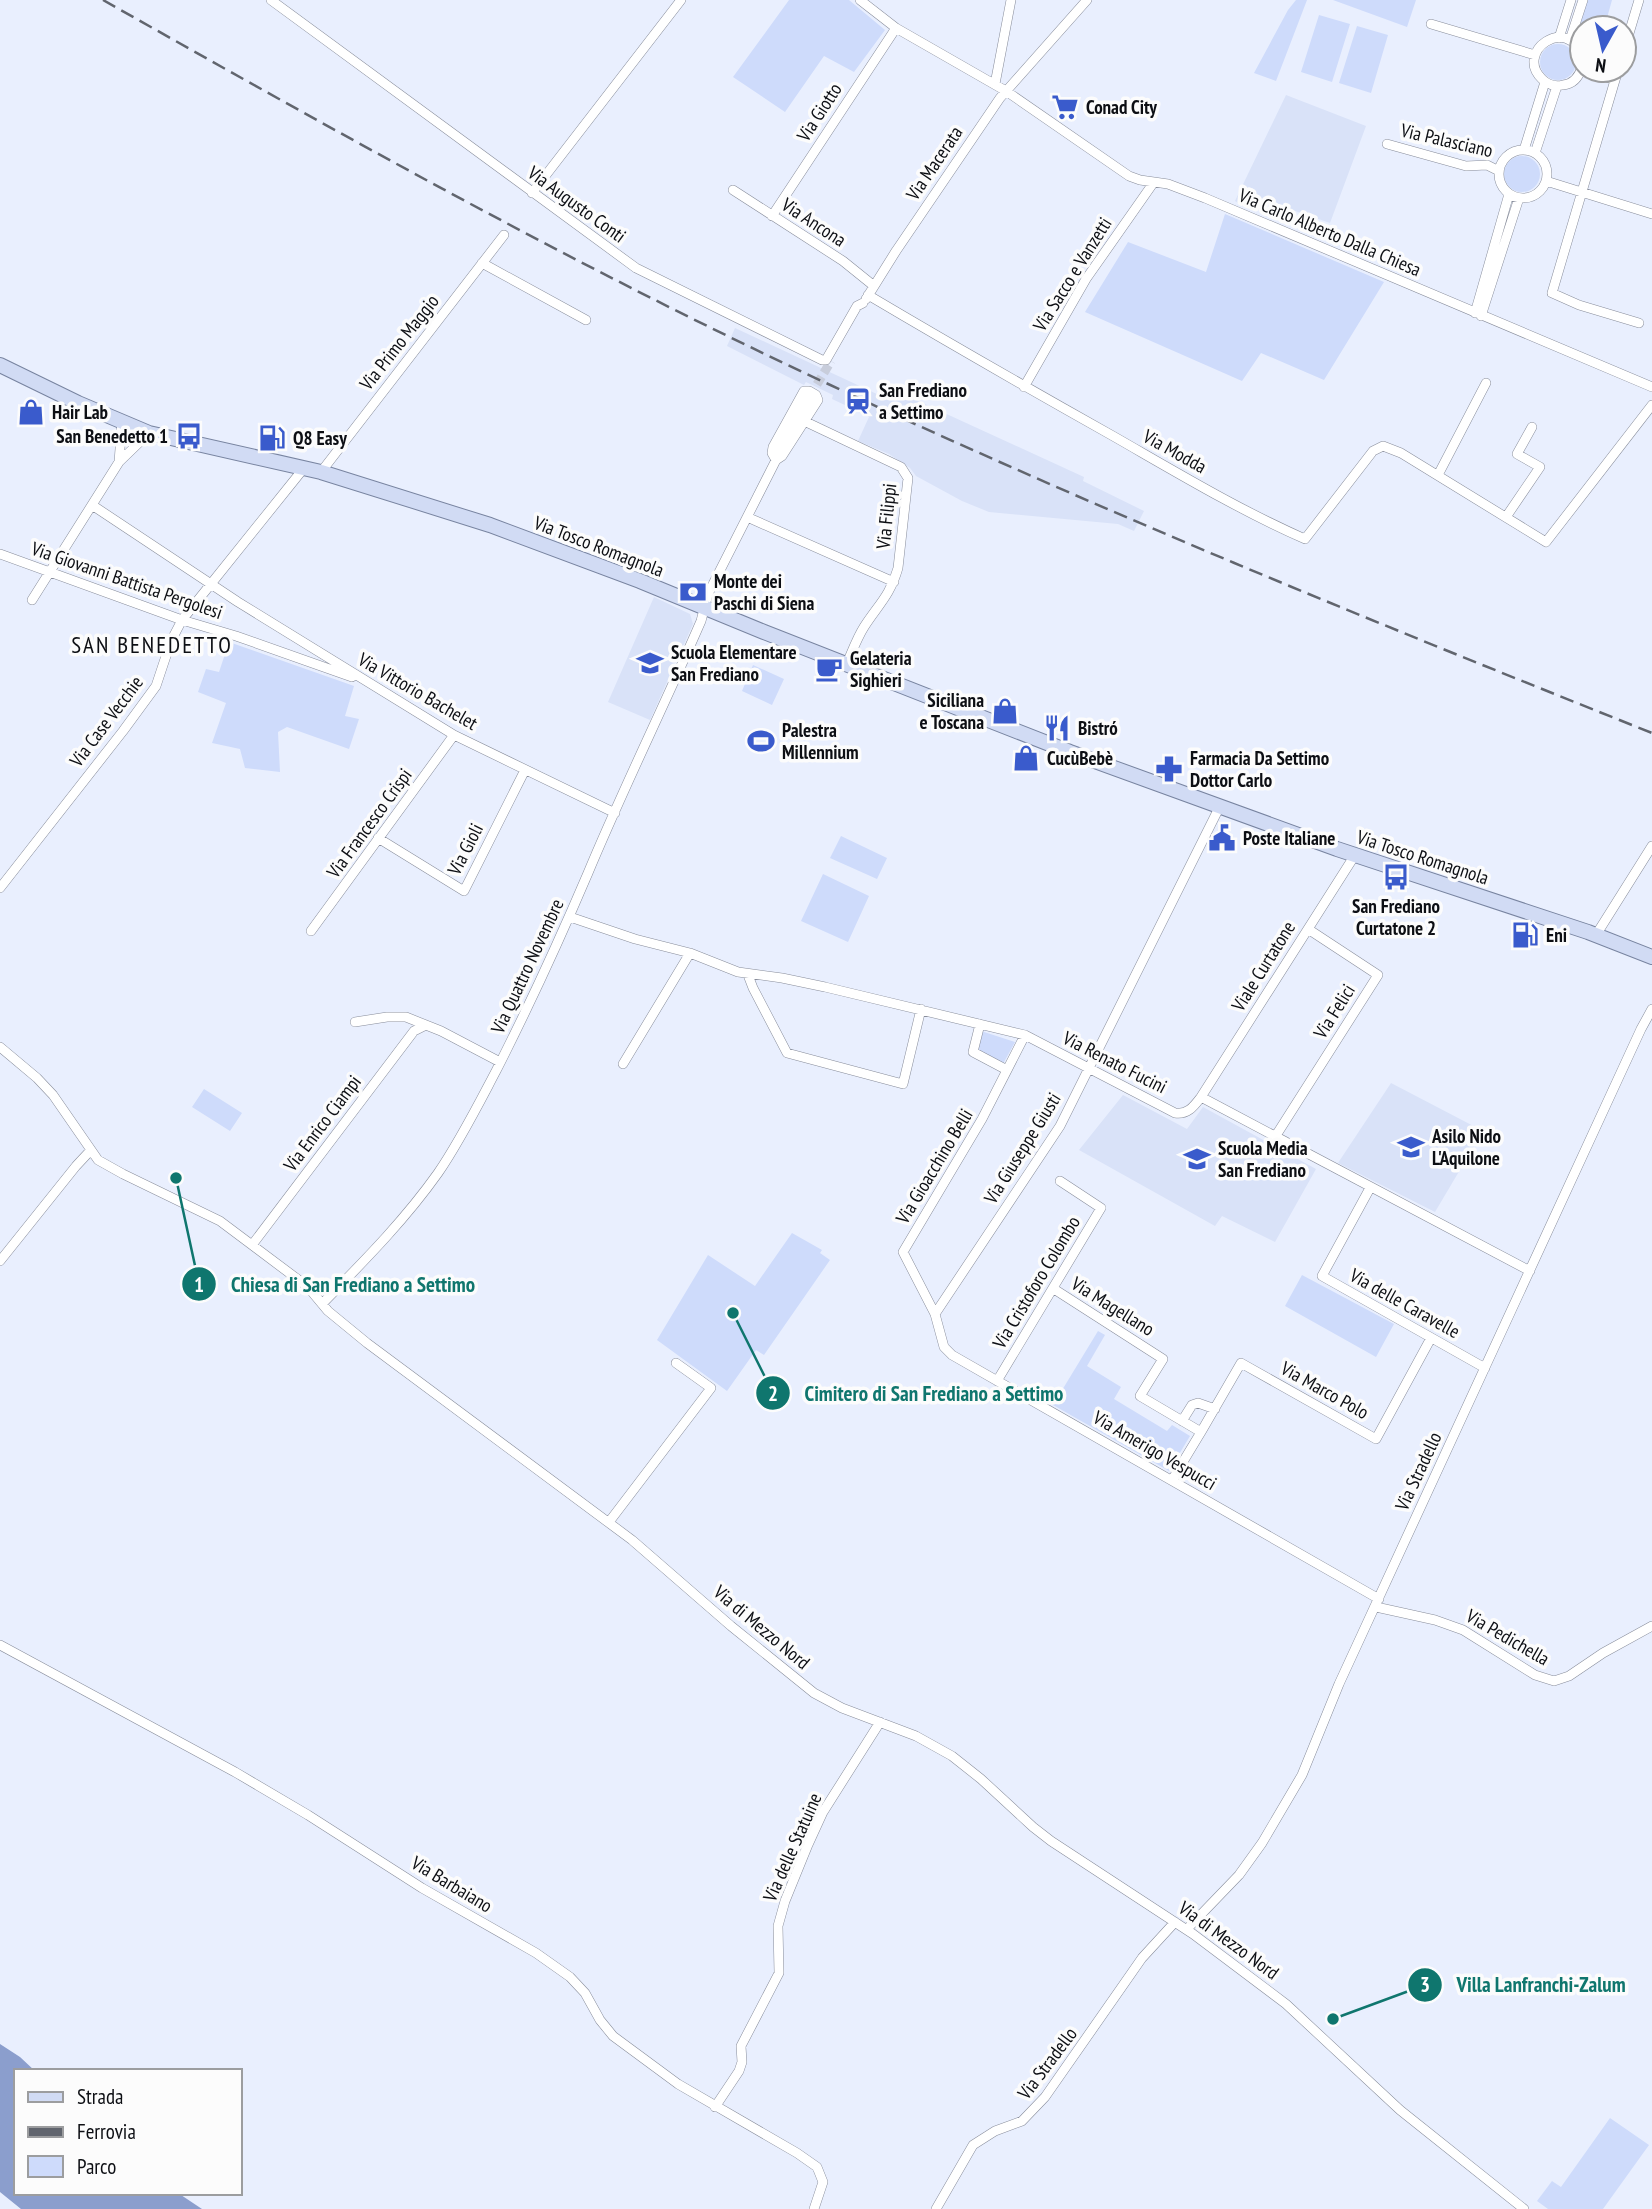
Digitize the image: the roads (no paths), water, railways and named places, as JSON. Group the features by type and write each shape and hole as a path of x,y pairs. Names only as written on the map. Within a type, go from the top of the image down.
{"main road":[{"name":"Via Tosco Romagnola","path":"0,365 149,433 321,472 491,525 1059,747 1355,855 1596,935 1652,957"}],"street":[{"name":"Via Augusto Conti","path":"271,0 636,268 827,360"},
{"path":"532,193 681,0"},
{"name":"Via Carlo Alberto Dalla Chiesa","path":"860,0 897,28 1006,91 1129,176 1168,184 1205,198 1652,387"},
{"path":"995,84 1011,0"},
{"name":"Via Macerata","path":"827,360 949,172 1006,91 1087,0"},
{"path":"1559,37 1571,0"},
{"path":"1431,24 1535,55"},
{"name":"Via Giotto","path":"772,216 897,28"},
{"path":"1568,39 1559,37 1545,42 1535,55 1536,71 1545,82 1557,86 1568,84"},
{"path":"1524,150 1545,82"},
{"path":"1613,84 1552,293 1579,305 1639,323"},
{"path":"1535,153 1557,86"},
{"name":"Via Palasciano","path":"1387,144 1466,166 1487,165 1499,172"},
{"path":"1515,151 1535,153 1545,166 1546,181 1536,194 1520,198 1509,194 1501,184 1501,163 1515,151"},
{"path":"1546,181 1652,214"},
{"name":"Via Sacco e Vanzetti","path":"1024,387 1086,279 1154,182"},
{"name":"Via Ancona","path":"733,190 842,261 874,286"},
{"path":"1478,314 1509,194"},
{"path":"1478,314 1520,198"},
{"name":"Via Primo Maggio","path":"321,472 504,234"},
{"path":"482,263 586,320"},
{"name":"Via Modda","path":"866,299 1183,476 1306,540 1373,451 1386,446 1546,542 1652,405"},
{"path":"1438,475 1486,383"},
{"path":"804,391 809,391 816,395 818,400 782,456 776,460 772,447 804,391"},
{"path":"704,607 781,445 810,396"},
{"name":"Via Filippi","path":"804,421 901,467 908,478 894,582 884,602 864,628 847,663"},
{"path":"119,462 121,422"},
{"path":"1506,517 1540,467 1517,454 1532,427"},
{"path":"32,600 119,462 149,433"},
{"name":"Via Case Vecchie","path":"0,888 156,686 171,641 182,620 304,468"},
{"name":"Via Vittorio Bachelet","path":"92,505 361,679 454,735 615,813"},
{"path":"747,517 894,582"},
{"name":"Via Giovanni Battista Pergolesi","path":"0,554 182,620 361,679"},
{"name":"Via Quattro Novembre","path":"322,1304 366,1260 423,1194 458,1141 517,1030 570,917 701,621 704,607"},
{"name":"Via Francesco Crispi","path":"312,931 454,735"},
{"name":"Via Gioli","path":"378,838 464,891 525,770"},
{"name":"Via Giuseppe Giusti","path":"935,1314 1060,1126 1220,806"},
{"path":"1596,935 1652,845"},
{"name":"Viale Curtatone","path":"1201,1097 1355,855"},
{"name":"Via Renato Fucini","path":"570,917 690,953 748,975 782,978 1025,1035 1178,1113 1188,1111 1201,1097"},
{"name":"Via Felici","path":"1275,1137 1378,975 1308,929"},
{"path":"623,1064 690,953"},
{"path":"748,975 752,988 787,1053 903,1084 921,1009"},
{"name":"Via Stradello","path":"1187,1929 1239,1875 1297,1784 1339,1684 1652,1009"},
{"path":"355,1022 400,1016 410,1018 500,1062"},
{"path":"980,1024 973,1052 1007,1070"},
{"name":"Via Enrico Ciampi","path":"253,1245 414,1031 424,1026"},
{"name":"Via Gioacchino Belli","path":"935,1314 903,1252 982,1119 1025,1035"},
{"name":"Via di Mezzo Nord","path":"0,1047 53,1094 90,1151 105,1165 220,1221 253,1245 309,1287 322,1304 367,1343 609,1522 814,1693 916,1736 951,1756 981,1779 1051,1842 1187,1929 1286,2004 1400,2110 1524,2209"},
{"path":"1201,1097 1530,1271"},
{"path":"0,1261 90,1151"},
{"name":"Via Cristoforo Colombo","path":"998,1381 1101,1208 1060,1181"},
{"name":"Via delle Caravelle","path":"1370,1188 1322,1276 1485,1368"},
{"name":"Via Magellano","path":"1054,1289 1163,1359 1140,1396 1201,1432"},
{"name":"Via Amerigo Vespucci","path":"935,1314 944,1347 948,1352 1172,1480 1377,1603"},
{"name":"Via Marco Polo","path":"1215,1409 1241,1363 1376,1438 1431,1338"},
{"path":"609,1522 711,1388 676,1363"},
{"path":"1172,1480 1215,1409 1198,1403 1192,1405 1182,1421"},
{"name":"Via Pedichella","path":"1377,1603 1463,1630 1535,1675 1555,1681 1569,1676 1603,1653 1652,1626"},
{"name":"Via Barbaiano","path":"0,1645 235,1772 422,1888 536,1953 580,1986 613,2036 678,2084 797,2152 817,2167 823,2182 814,2209"},
{"name":"Via delle Statuine","path":"715,2107 739,2071 742,2062 741,2046 779,1973 778,1926 807,1847 823,1812 880,1722"},
{"name":"Via Stradello","path":"936,2209 973,2145 995,2131 1022,2121 1045,2098 1143,1958 1175,1922"}],"tunnel":[{"path":"810,396 831,361"}],"railway":[{"path":"103,0 551,247 826,383 1134,520 1340,607 1652,733"}],"place":[{"name":"Conad City","path":"1065,107"},
{"name":"San Frediano a Settimo","path":"858,401"},
{"name":"Hair Lab","path":"31,412"},
{"name":"San Benedetto 1","path":"189,436"},
{"name":"Q8 Easy","path":"272,438"},
{"name":"Monte dei Paschi di Siena","path":"693,592"},
{"name":"Scuola Elementare San Frediano","path":"650,663"},
{"name":"Gelateria Sighieri","path":"829,669"},
{"name":"Siciliana e Toscana","path":"1005,711"},
{"name":"Bistró","path":"1057,728"},
{"name":"Palestra Millennium","path":"761,741"},
{"name":"CucùBebè","path":"1026,758"},
{"name":"Farmacia Da Settimo Dottor Carlo","path":"1169,769"},
{"name":"Poste Italiane","path":"1222,838"},
{"name":"San Frediano Curtatone 2","path":"1396,877"},
{"name":"Eni","path":"1525,935"},
{"name":"Asilo Nido L'Aquilone","path":"1411,1147"},
{"name":"Scuola Media San Frediano","path":"1197,1159"},
{"name":"Chiesa di San Frediano a Settimo","path":"176,1178"},
{"name":"Cimitero di San Frediano a Settimo","path":"733,1313"},
{"name":"Villa Lanfranchi-Zalum","path":"1333,2019"}],"district":[{"name":"SAN BENEDETTO","path":"152,644"}]}
